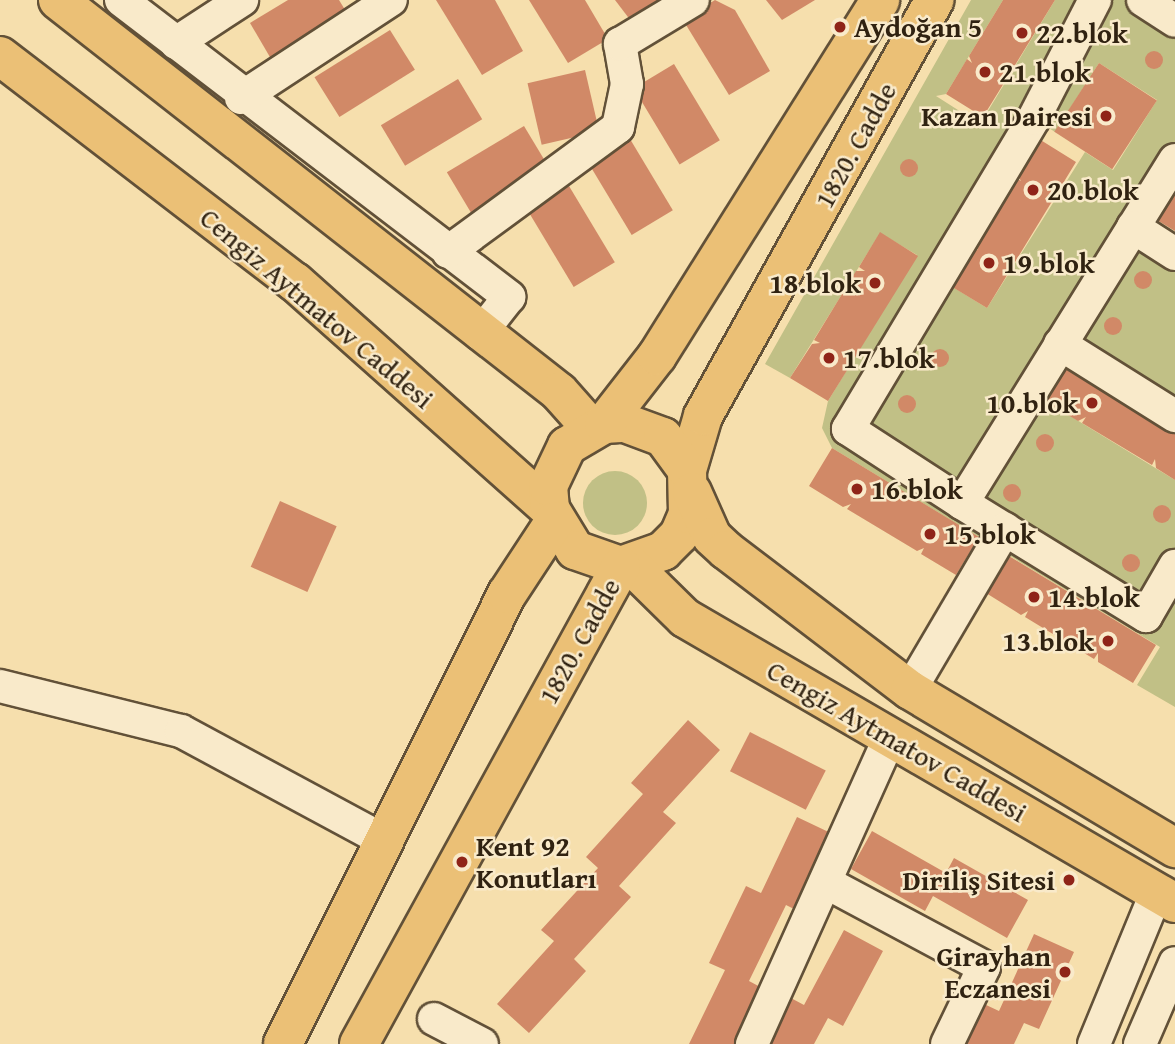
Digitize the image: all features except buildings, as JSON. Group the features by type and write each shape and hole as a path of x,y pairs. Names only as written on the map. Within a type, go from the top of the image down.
{"main road":[{"path":"58,0 480,334 559,392 598,427"},
{"name":"1820. Cadde","path":"283,1044 507,594 552,515 554,465 566,446 598,427 657,356 880,0"},
{"name":"1820. Cadde","path":"359,1044 625,565 663,551 679,535 703,416 935,0"},
{"name":"Cengiz Aytmatov Caddesi","path":"0,56 295,282 552,515 575,550 625,565 685,618 1166,897"},
{"name":"Cengiz Aytmatov Caddesi","path":"598,427 625,423 663,437 689,481 712,537 726,550 910,690 1175,848"}],"street":[{"path":"121,0 241,98 509,298 480,334"},
{"path":"176,44 242,0"},
{"path":"241,98 391,0"},
{"path":"448,252 618,127 626,84 620,44 693,0"},
{"path":"1096,0 1034,118 848,429 962,503 1146,615 1175,566"},
{"path":"1143,0 1175,21"},
{"path":"962,503 1175,160"},
{"path":"1133,227 1175,254"},
{"path":"1060,344 1175,416"},
{"path":"910,690 1005,529"},
{"path":"0,685 181,731 385,841"},
{"path":"752,1044 827,883 890,737"},
{"path":"827,883 984,967 947,1044"},
{"path":"1094,1044 1166,897"},
{"path":"1140,1044 1175,963"},
{"path":"434,1019 482,1044"}],"shaded area":[{"path":"971,0 1003,0 946,94 936,96 980,124 1055,0 1175,0 1175,179 1133,227 1175,253 1175,416 1031,392 1175,480 1175,707 1137,685 1160,647 832,448 822,428 828,401 917,255 880,233 790,378 765,364","holes":["1099,63 1157,100 1113,170 1085,152 987,308 938,278 1034,118 1055,132"]},
{"path":"615,471 638,480 647,503 638,526 615,535 592,526 583,503 592,480"}],"place":[{"name":"Aydoğan 5","path":"840,27"},
{"name":"22.blok","path":"1022,33"},
{"name":"21.blok","path":"985,72"},
{"name":"Kazan Dairesi","path":"1106,116"},
{"name":"20.blok","path":"1033,190"},
{"name":"19.blok","path":"989,263"},
{"name":"18.blok","path":"875,283"},
{"name":"17.blok","path":"829,358"},
{"name":"10.blok","path":"1092,403"},
{"name":"16.blok","path":"857,489"},
{"name":"15.blok","path":"930,534"},
{"name":"14.blok","path":"1034,597"},
{"name":"13.blok","path":"1108,641"},
{"name":"Kent 92 Konutları","path":"462,862"},
{"name":"Diriliş Sitesi","path":"1069,880"},
{"name":"Girayhan Eczanesi","path":"1065,972"}]}
